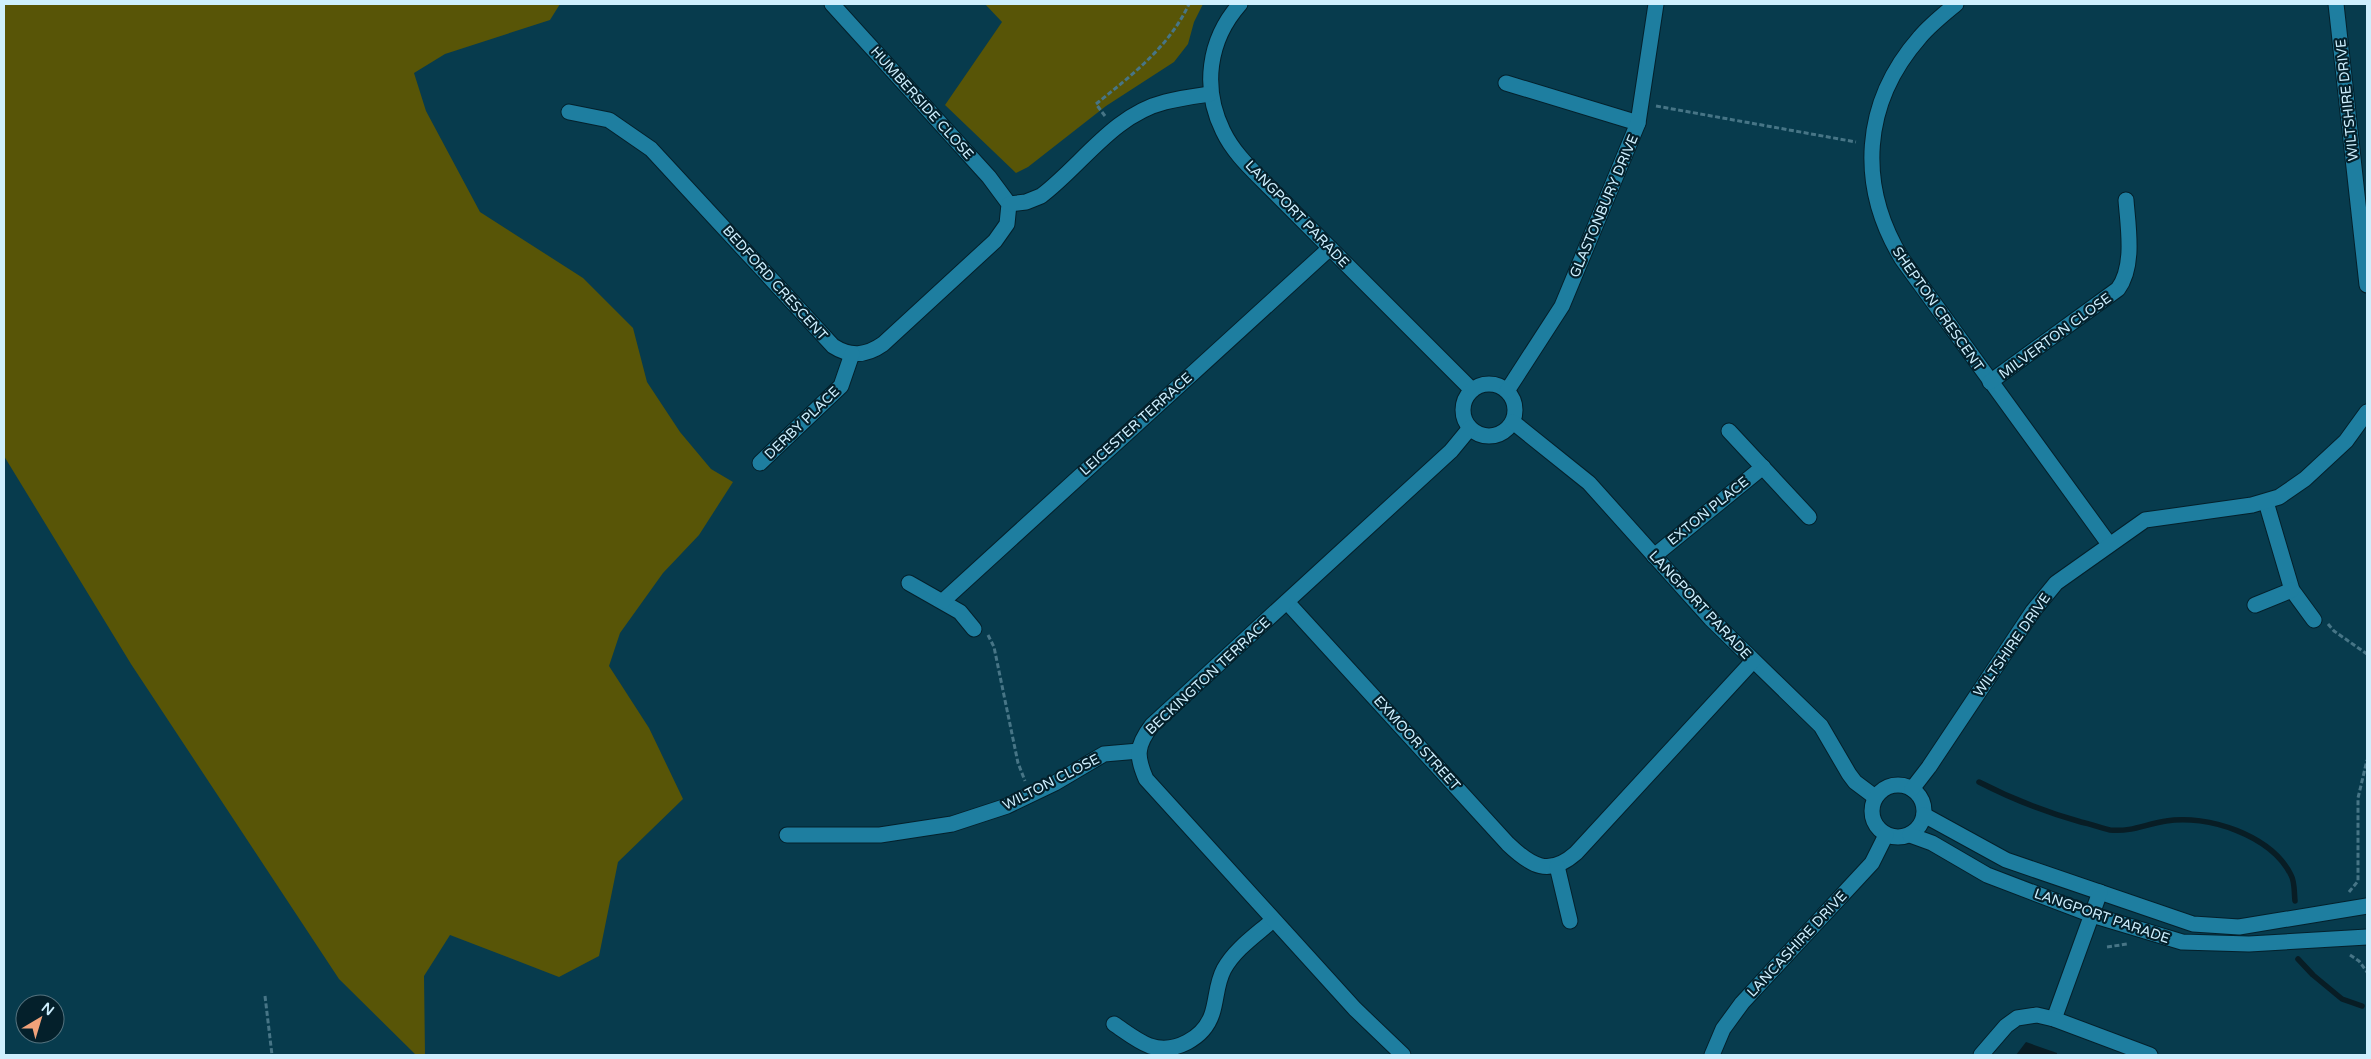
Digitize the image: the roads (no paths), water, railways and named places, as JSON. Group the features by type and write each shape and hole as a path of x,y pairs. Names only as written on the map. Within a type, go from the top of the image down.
{"street":[{"name":"HUMBERSIDE CLOSE","path":"832,4 989,177 1009,204"},
{"name":"LANGPORT PARADE","path":"1240,4 1223,26 1212,57 1210,94 1224,132 1241,157 1472,390"},
{"name":"GLASTONBURY DRIVE","path":"1507,391 1562,306 1638,123 1643,103 1656,4"},
{"name":"SHEPTON CRESCENT","path":"1956,4 1920,37 1896,70 1880,106 1872,144 1873,184 1882,222 1890,239 1990,382 2109,544"},
{"name":"WILTSHIRE DRIVE","path":"2336,4 2367,285"},
{"path":"1506,83 1638,123"},
{"path":"852,354 869,352 883,344 995,241 1007,224 1009,204 1026,202 1041,196 1115,128 1134,115 1164,102 1210,94"},
{"name":"BEDFORD CRESCENT","path":"570,112 609,120 651,148 827,340 842,351 852,354"},
{"name":"MILVERTON CLOSE","path":"1990,382 2118,289 2126,273 2129,234 2126,200"},
{"name":"LEICESTER TERRACE","path":"942,601 1330,248"},
{"name":"DERBY PLACE","path":"760,463 841,386 852,354"},
{"path":"1490,384 1499,386 1507,391 1515,404 1516,413 1513,422 1503,432 1495,436 1486,436 1470,428 1463,410 1465,400 1472,390 1481,385 1490,384"},
{"name":"WILTSHIRE DRIVE","path":"1912,789 1929,767 2043,598 2061,579 2132,527 2154,518 2266,502 2293,489 2350,436 2367,412"},
{"name":"LANGPORT PARADE","path":"1513,422 1589,483 1654,556 1753,661 1821,726 1848,774 1855,782 1875,797"},
{"name":"BECKINGTON TERRACE","path":"1403,1055 1366,1021 1146,779 1138,761 1139,751 1142,738 1152,725 1451,451 1470,428"},
{"name":"EXTON PLACE","path":"1729,431 1809,517"},
{"name":"EXTON PLACE","path":"1654,556 1763,467"},
{"path":"2266,502 2292,590 2314,620"},
{"path":"909,583 960,612 974,628"},
{"path":"2255,605 2292,590"},
{"name":"EXMOOR STREET","path":"1287,602 1522,857 1535,863 1557,866"},
{"path":"1570,921 1557,866 1576,853 1753,661"},
{"name":"WILTON CLOSE","path":"787,835 880,835 952,824 979,816 1032,794 1104,754 1139,751"},
{"path":"1896,785 1912,789 1921,800 1924,815 1917,830 1910,835 1902,837 1886,835 1880,831 1872,818 1872,804 1875,797 1881,791 1896,785"},
{"name":"LANGPORT PARADE","path":"1924,815 2006,860 2176,920 2211,926 2252,925 2367,906"},
{"name":"LANCASHIRE DRIVE","path":"1712,1055 1723,1029 1742,1002 1872,863 1886,835"},
{"name":"LANGPORT PARADE","path":"1910,835 1932,843 1987,875 2092,915 2150,934 2195,944 2249,944 2367,937"},
{"path":"2054,1019 2100,892"},
{"path":"1114,1024 1152,1046 1166,1048 1188,1042 1204,1029 1210,1020 1217,986 1226,967 1251,939 1273,920"},
{"path":"1981,1055 2006,1026 2017,1018 2037,1015 2054,1019 2150,1055"}],"water":[{"path":"2026,1042 2057,1053 2057,1055 2016,1055"}],"waterway":[{"path":"1979,782 2042,809 2110,830 2126,830 2159,822 2182,820 2218,824 2236,830 2253,838 2282,861 2291,875 2294,884 2295,901"},
{"path":"2298,959 2313,975 2342,999 2362,1006"}]}
